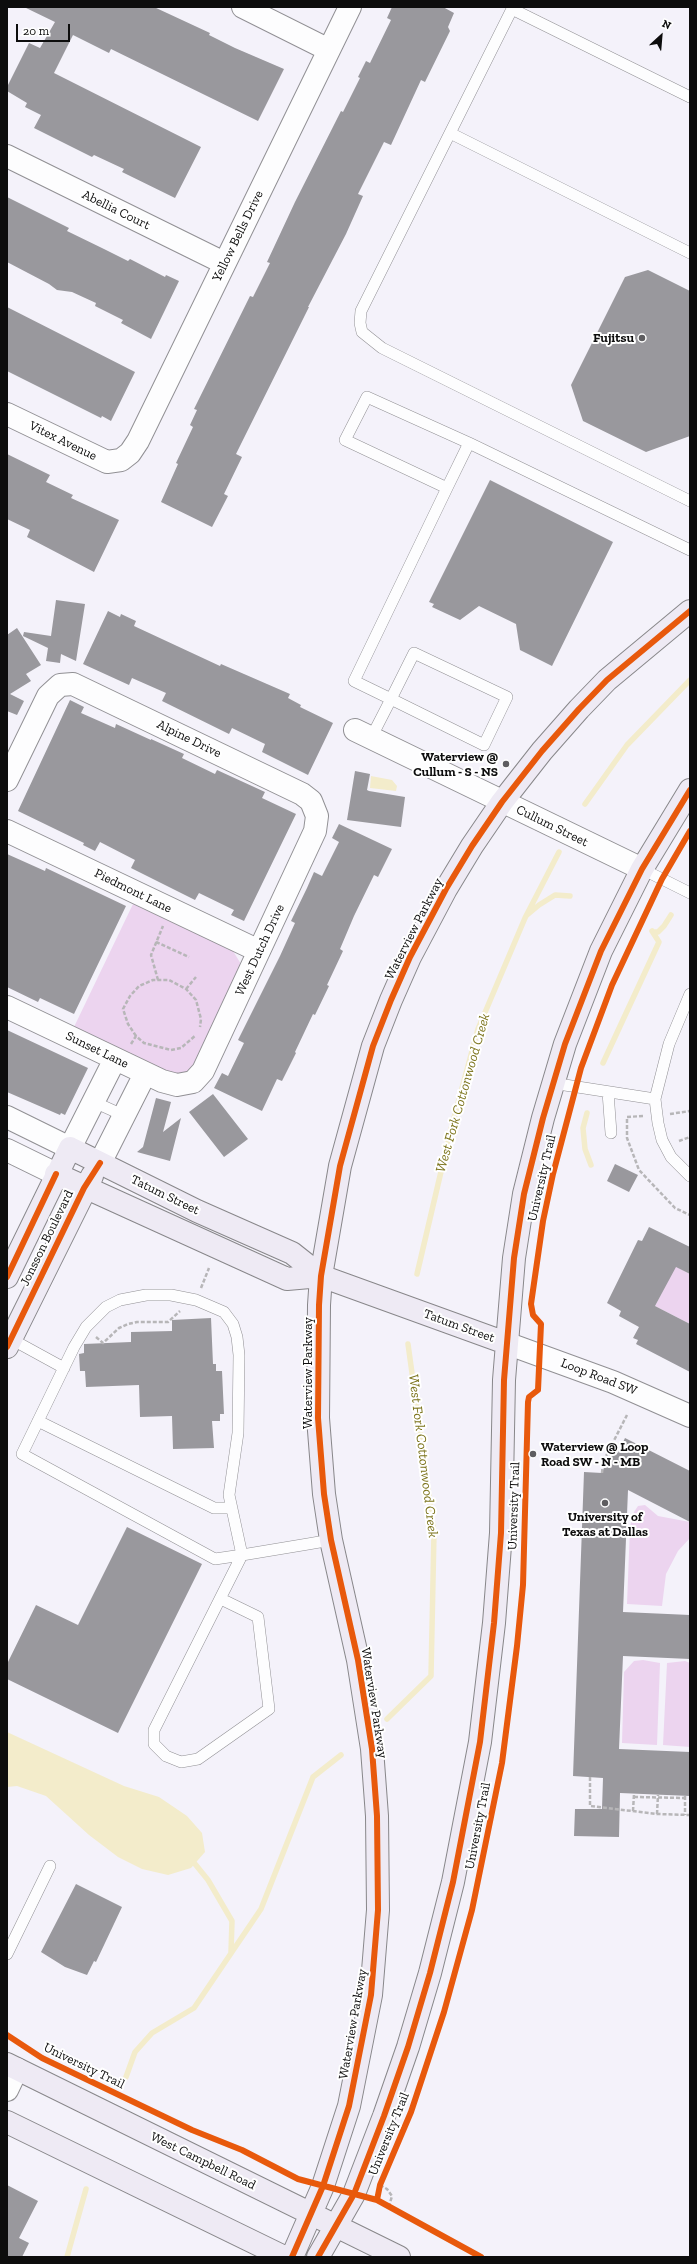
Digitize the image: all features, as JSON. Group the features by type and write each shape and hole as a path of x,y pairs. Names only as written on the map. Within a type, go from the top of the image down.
{"main road":[{"name":"Waterview Parkway","path":"292,2257 312,2214 337,2147 358,2069 371,1995 378,1910 377,1816 372,1749 360,1674 331,1540 324,1494 318,1418 319,1305 321,1276 340,1166 373,1046 391,1000 417,944 446,889 502,802 542,751 607,680 690,611"},
{"path":"318,2257 354,2194 384,2116 408,2047 430,1973 453,1882 478,1750 494,1623 500,1532 506,1343 514,1258 524,1194 552,1083 565,1044 601,950 642,869 690,790"},
{"name":"Tatum Street","path":"70,1148 190,1208 292,1253 321,1276 506,1343"},
{"name":"Jonsson Boulevard","path":"7,1277 70,1148"},
{"name":"Jonsson Boulevard","path":"9,1343 84,1188 100,1163"},
{"name":"Tatum Street","path":"56,1174 84,1188 288,1279 321,1276"},
{"name":"West Campbell Road","path":"12,2067 399,2257"},
{"path":"7,2122 284,2257"}],"street":[{"path":"243,7 329,50"},
{"name":"Yellow Bells Drive","path":"120,460 130,453 138,441 350,7"},
{"name":"Abellia Court","path":"7,156 224,264"},
{"name":"Vitex Avenue","path":"7,414 92,456 107,462 120,460"},
{"name":"Alpine Drive","path":"7,780 45,702 56,688 67,684 79,686 302,794 311,801 315,808"},
{"name":"Cullum Street","path":"363,734 642,869"},
{"name":"West Dutch Drive","path":"188,1084 196,1080 203,1072 315,831 317,816 315,808"},
{"name":"Piedmont Lane","path":"7,831 259,951"},
{"name":"Sunset Lane","path":"7,1007 145,1074 170,1084 188,1084"},
{"name":"Jonsson Boulevard","path":"70,1148 118,1060"},
{"name":"Jonsson Boulevard","path":"100,1163 145,1074"},
{"name":"Tatum Street","path":"7,1117 70,1148"},
{"name":"Tatum Street","path":"7,1150 56,1174"},
{"name":"Loop Road SW","path":"506,1343 613,1382 690,1416"},
{"path":"7,2090 12,2067"}],"lane":[{"path":"690,97 512,9 361,311 362,332 371,341 382,348 690,500"},
{"path":"450,133 690,252"},
{"path":"447,488 345,440 367,397 469,443 690,550"},
{"path":"363,734 391,699 414,653 507,697 484,745 391,699 354,681 469,443"},
{"path":"642,869 690,893"},
{"path":"690,994 669,1044 655,1099 662,1140 671,1157 690,1176"},
{"path":"552,1083 655,1099"},
{"path":"608,1092 611,1133"},
{"path":"94,1102 125,1116"},
{"path":"220,1599 258,1617 269,1709 198,1760 181,1762 166,1756 154,1744 154,1730 242,1555 229,1494 238,1432 239,1355 233,1324 224,1312 188,1298 171,1295 146,1295 120,1300 106,1307 86,1327 22,1454 215,1559 242,1555 331,1540"},
{"path":"9,1343 64,1368"},
{"path":"38,1420 214,1508 232,1508"},
{"path":"7,1954 50,1866"}],"path":[{"path":"158,980 151,955 170,909"},
{"path":"156,942 189,957"},
{"path":"186,988 196,977"},
{"path":"158,980 169,980 186,988 196,1000 201,1019 200,1026 194,1038 181,1048 171,1050 144,1043 136,1036 125,1016 123,1009 126,1002 139,986 158,980"},
{"path":"118,1060 136,1036"},
{"path":"690,1111 675,1114 627,1117 627,1138 640,1170 675,1208 690,1215"},
{"path":"199,1292 209,1268"},
{"path":"86,1327 103,1342 119,1328 128,1324 137,1322 168,1322 179,1311 186,1311"},
{"path":"602,1473 603,1462 627,1415"},
{"path":"590,1777 590,1806 657,1814 690,1815"},
{"path":"633,1811 634,1795 685,1797 685,1815"},
{"path":"657,1814 658,1796"},
{"path":"380,2185 387,2189 392,2196 392,2207 383,2203"}],"shaded area":[{"path":"371,776 392,780 397,786 396,791 370,788"},
{"path":"133,904 233,951 241,964 192,1067 189,1072 183,1075 173,1074 74,1027"},
{"path":"673,1265 690,1274 690,1324 655,1306 667,1283"},
{"path":"645,1505 658,1516 690,1522 690,1538 678,1551 666,1574 662,1606 627,1604 630,1527 634,1512 638,1506"},
{"path":"643,1660 660,1663 657,1745 622,1743 624,1672 634,1661"},
{"path":"685,1661 690,1663 690,1747 663,1745 667,1663"},
{"path":"7,1732 124,1786 159,1797 187,1816 202,1833 205,1852 191,1868 168,1875 142,1869 118,1857 89,1835 46,1796 17,1786 7,1787"}],"building":[{"path":"24,7 154,7 210,33 209,35 235,48 284,69 258,121 111,49 109,53 73,35 54,73 201,147 175,198 122,172 124,169 94,155 92,157 34,128 41,115 25,107 27,103 7,91 7,87 29,43 40,48 55,22"},
{"path":"392,7 443,7 454,13 448,27 450,31 425,82 421,80 391,145 384,142 358,194 363,196 346,234 308,307 236,454 242,457 224,494 228,496 212,527 161,502 178,464 176,463 193,427 190,425 197,410 194,409 250,296 253,297 270,263 267,262 295,202 341,111 343,112 360,78 358,77 366,61 370,63 391,20 387,18"},
{"path":"7,197 69,228 67,231 128,261 130,259 165,277 166,275 179,281 151,339 121,323 123,320 95,306 96,303 72,292 57,290 49,284 7,262"},
{"name":"Fujitsu","path":"648,270 690,291 690,436 646,452 583,421 571,385 625,277"},
{"path":"7,307 135,372 111,421 102,416 101,418 7,371"},
{"path":"7,454 50,475 46,482 73,495 71,498 119,520 94,572 27,537 30,530 7,519"},
{"path":"490,480 613,542 552,666 520,650 516,624 479,606 460,620 432,607 434,604 429,602"},
{"path":"56,600 85,604 76,661 61,654 60,663 46,661 48,648 23,636 24,632 51,636"},
{"path":"108,611 120,617 121,614 136,621 134,626 220,666 221,664 290,694 288,698 301,705 300,707 333,723 308,775 262,752 265,744 232,728 229,734 162,701 166,693 132,678 129,685 83,664"},
{"path":"17,628 41,665 26,674 31,681 10,694 24,701 17,715 7,711 7,635"},
{"path":"70,700 84,707 81,713 115,728 116,724 151,739 184,754 182,758 215,774 217,770 265,792 262,798 296,814 244,921 231,915 234,910 199,893 195,900 131,868 135,860 100,842 95,851 83,845 84,843 18,811"},
{"path":"355,771 370,774 367,790 405,797 401,827 347,820"},
{"path":"339,824 392,849 378,877 374,875 354,916 340,949 343,951 327,985 329,986 315,1015 313,1014 282,1081 277,1079 262,1111 214,1088 222,1073 228,1076 244,1043 238,1040 295,923 291,921 314,872 322,876 339,842 332,838"},
{"path":"7,854 45,871 46,868 126,906 74,1014 40,998 38,1002 7,987"},
{"path":"7,1030 88,1068 65,1115 61,1113 60,1115 7,1092"},
{"path":"213,1094 248,1139 224,1157 189,1112"},
{"path":"156,1098 171,1102 163,1132 181,1118 170,1161 137,1152 143,1147"},
{"path":"615,1164 638,1175 629,1192 607,1181"},
{"path":"649,1227 690,1247 690,1274 676,1267 655,1306 690,1324 690,1372 636,1344 638,1340 633,1338 639,1327 619,1316 621,1311 607,1303 638,1240 642,1241"},
{"path":"211,1318 213,1364 216,1364 216,1371 222,1371 224,1414 220,1414 220,1421 212,1421 214,1448 173,1449 172,1416 140,1417 139,1385 86,1387 85,1371 80,1371 79,1354 84,1353 84,1344 131,1342 131,1332 172,1331 172,1320"},
{"path":"625,1438 690,1471 690,1522 628,1490 623,1612 690,1615 690,1659 623,1656 619,1749 690,1752 690,1796 620,1793 619,1837 574,1836 575,1809 602,1809 603,1778 573,1776 584,1472 602,1473 611,1450 618,1453"},
{"path":"127,1527 202,1564 118,1733 7,1679 7,1664 36,1605 78,1625"},
{"path":"76,1884 122,1907 96,1962 94,1961 87,1975 65,1967 41,1952"},
{"path":"7,2185 38,2201 19,2238 29,2243 22,2257 7,2257"}],"waterway":[{"name":"West Fork Cottonwood Creek","path":"585,804 627,745 690,680"},
{"name":"West Fork Cottonwood Creek","path":"417,1274 451,1129 478,1029 525,918 559,852"},
{"path":"527,915 555,895 570,896"},
{"path":"654,932 658,932 671,915"},
{"path":"603,1063 659,942 652,931"},
{"path":"587,1113 583,1128 585,1149 591,1165"},
{"name":"West Fork Cottonwood Creek","path":"387,1719 431,1676 434,1533 408,1344"},
{"name":"West Fork Cottonwood Creek","path":"126,2077 135,2052 152,2033 194,2008 261,1909 313,1777 341,1755"},
{"path":"191,1859 208,1880 232,1921 231,1952"},
{"name":"West Fork Cottonwood Creek","path":"67,2257 86,2189"}],"cycle path":[{"path":"292,2257 323,2186 349,2106 371,1995 378,1910 377,1816 372,1749 358,1660 331,1540 324,1494 318,1418 319,1305 321,1276 340,1166 373,1046 391,1000 410,957 446,889 472,846 502,802 542,751 579,709 607,680 690,611"},
{"name":"University Trail","path":"318,2257 354,2194 384,2116 408,2047 430,1973 453,1882 480,1742 494,1623 501,1533 504,1380 514,1258 524,1194 543,1118 565,1044 601,951 642,869 690,790"},
{"name":"University Trail","path":"377,2200 380,2185 411,2112 444,2012 472,1910 502,1763 523,1585 528,1402 529,1397 538,1390 541,1324 533,1315 531,1304 543,1221 553,1174 581,1068 612,985 662,879 690,831"},
{"path":"7,1347 84,1188 100,1163"},
{"path":"7,1277 56,1174"},
{"name":"University Trail","path":"7,2035 42,2058 192,2130 242,2150 298,2179 377,2200 481,2257"}],"place":[{"name":"Fujitsu","path":"642,338"},
{"name":"Waterview @ Cullum - S - NS","path":"506,764"},
{"name":"Waterview @ Loop Road SW - N - MB","path":"533,1454"},
{"name":"University of Texas at Dallas","path":"605,1503"}]}
